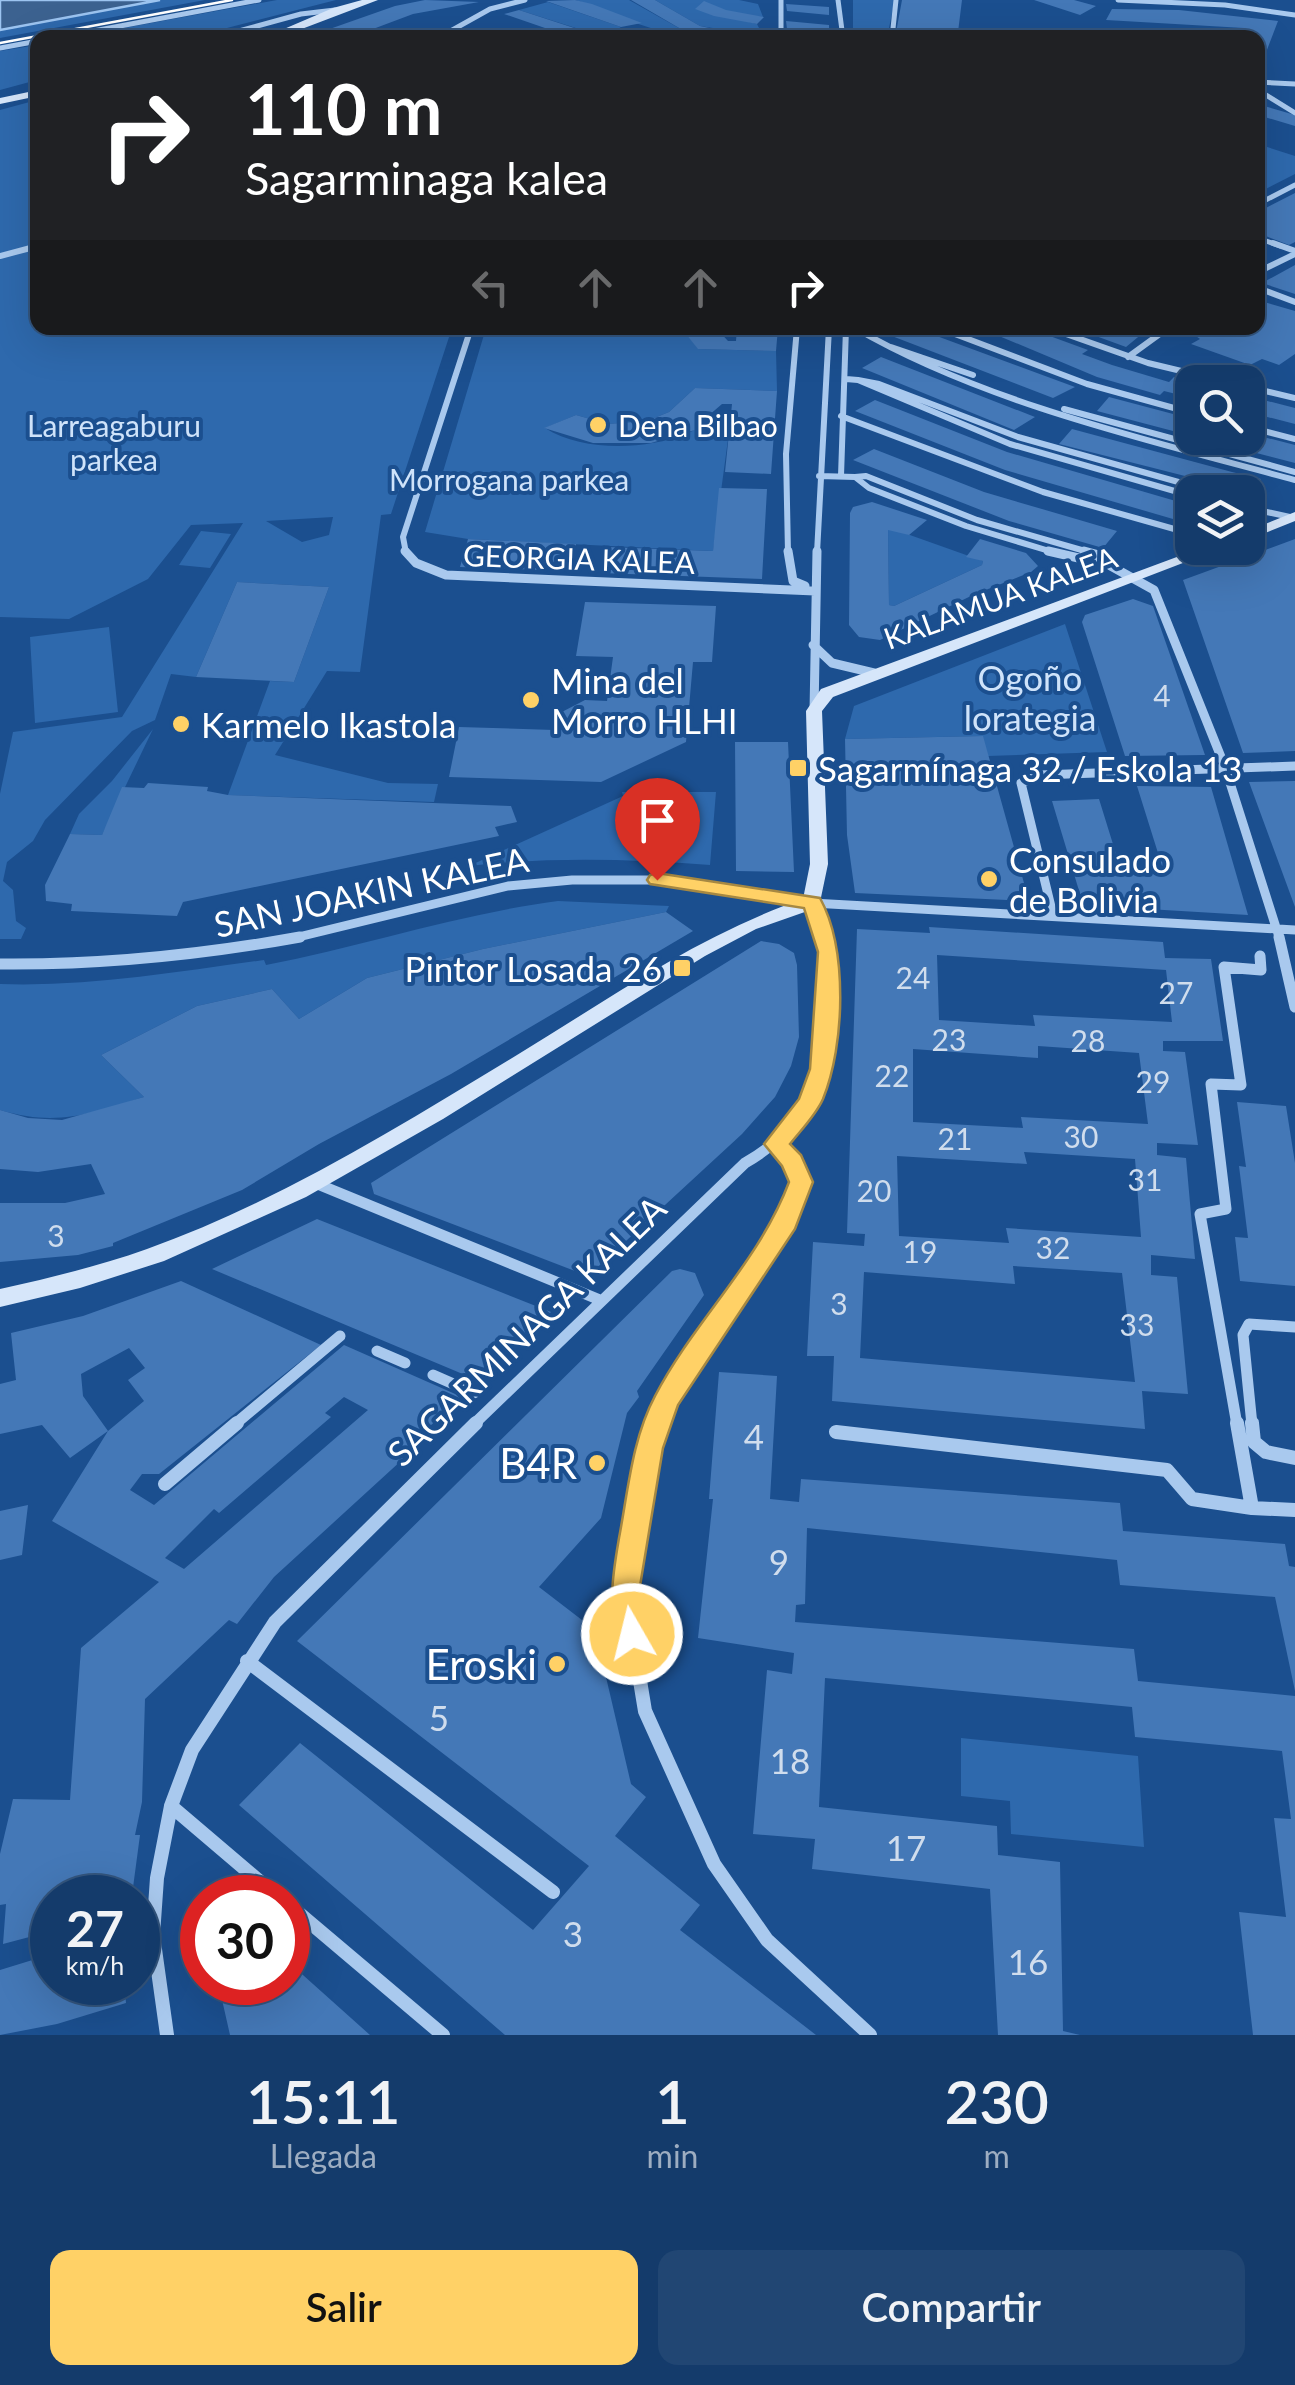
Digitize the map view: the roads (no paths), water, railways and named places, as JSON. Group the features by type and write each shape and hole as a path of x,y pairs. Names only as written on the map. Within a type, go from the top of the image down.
{"street":[{"path":"99,30 258,0"},
{"path":"288,30 373,0"},
{"path":"453,30 490,10 525,0"},
{"path":"781,30 782,0"},
{"path":"838,0 842,30"},
{"path":"893,30 896,0"},
{"path":"1118,0 1225,5 1295,15"},
{"path":"242,30 301,14 336,10"},
{"path":"0,48 30,42"},
{"path":"1265,82 1295,84"},
{"path":"0,101 30,94"},
{"path":"1265,94 1295,113"},
{"path":"1265,201 1295,186"},
{"path":"1265,241 1295,252"},
{"path":"0,256 30,248"},
{"path":"1265,268 1295,252"},
{"path":"1265,291 1295,302"},
{"name":"GEORGIA KALEA","path":"469,335 403,537 402,550 413,563 446,575 815,590"},
{"path":"796,335 787,472 788,553 793,581 815,590"},
{"name":"SAGARMINAGA KALEA","path":"168,2035 153,1936 159,1853 192,1750 247,1661 275,1622 600,1300 745,1163 776,1144 810,1102 821,1069 828,952 812,903 819,864 813,644 829,335"},
{"path":"842,476 846,335"},
{"path":"868,335 900,354 1097,427 1295,480"},
{"path":"958,335 1087,384 1175,408"},
{"path":"1069,335 1175,368"},
{"path":"1128,356 1158,335"},
{"path":"890,347 912,351 1052,405 1295,472"},
{"path":"846,379 879,384 1041,444 1175,481"},
{"path":"858,380 1010,444 1175,491"},
{"path":"1265,391 1295,398"},
{"path":"841,416 1042,492 1175,529"},
{"path":"1265,432 1295,440"},
{"path":"819,476 855,477 870,488 966,526 1108,565 1154,590 1225,767 1280,929 1295,1007"},
{"path":"1265,511 1294,517"},
{"path":"1265,529 1294,517"},
{"name":"KALAMUA KALEA","path":"814,711 826,693 874,673 1175,562"},
{"path":"813,644 822,657 839,667 874,673"},
{"path":"1053,915 1021,782 1040,775 1295,766"},
{"name":"SAN JOAKIN KALEA","path":"0,964 88,965 211,954 328,932 508,886 572,880 657,880 812,903 1295,930"},
{"path":"0,1298 73,1284 181,1248 316,1183 742,928 812,903"},
{"path":"1252,1508 1200,1214 1226,1209 1211,1084 1241,1086 1224,967 1262,970 1260,956"},
{"path":"776,1144 792,1161 801,1182 786,1222 666,1401 649,1448 626,1596 645,1712 714,1864 767,1940 870,2035"},
{"path":"316,1183 600,1300"},
{"path":"1295,1326 1248,1324 1244,1334 1254,1442 1266,1452 1295,1458"},
{"path":"165,1484 340,1336"},
{"path":"377,1351 404,1362"},
{"path":"434,1376 474,1393"},
{"path":"836,1432 1167,1470 1192,1499 1295,1510"},
{"path":"247,1661 280,1682 553,1892"},
{"path":"171,1806 252,1875"},
{"path":"310,1923 443,2035"}],"tram line":[{"path":"70,30 232,0"},
{"path":"0,43 30,37"}],"place":[{"name":"Dena Bilbao","path":"598,425"},
{"name":"Mina del Morro HLHI","path":"531,700"},
{"name":"Karmelo Ikastola","path":"181,724"},
{"name":"Sagarmínaga 32 / Eskola 13","path":"798,768"},
{"name":"Consulado de Bolivia","path":"989,879"},
{"name":"Pintor Losada 26","path":"682,968"},
{"name":"B4R","path":"597,1463"},
{"name":"Eroski","path":"557,1664"}],"park label":[{"name":"Larreagaburu parkea","path":"114,442"},
{"name":"Morrogana parkea","path":"509,479"},
{"name":"Ogoño lorategia","path":"1030,697"}]}
